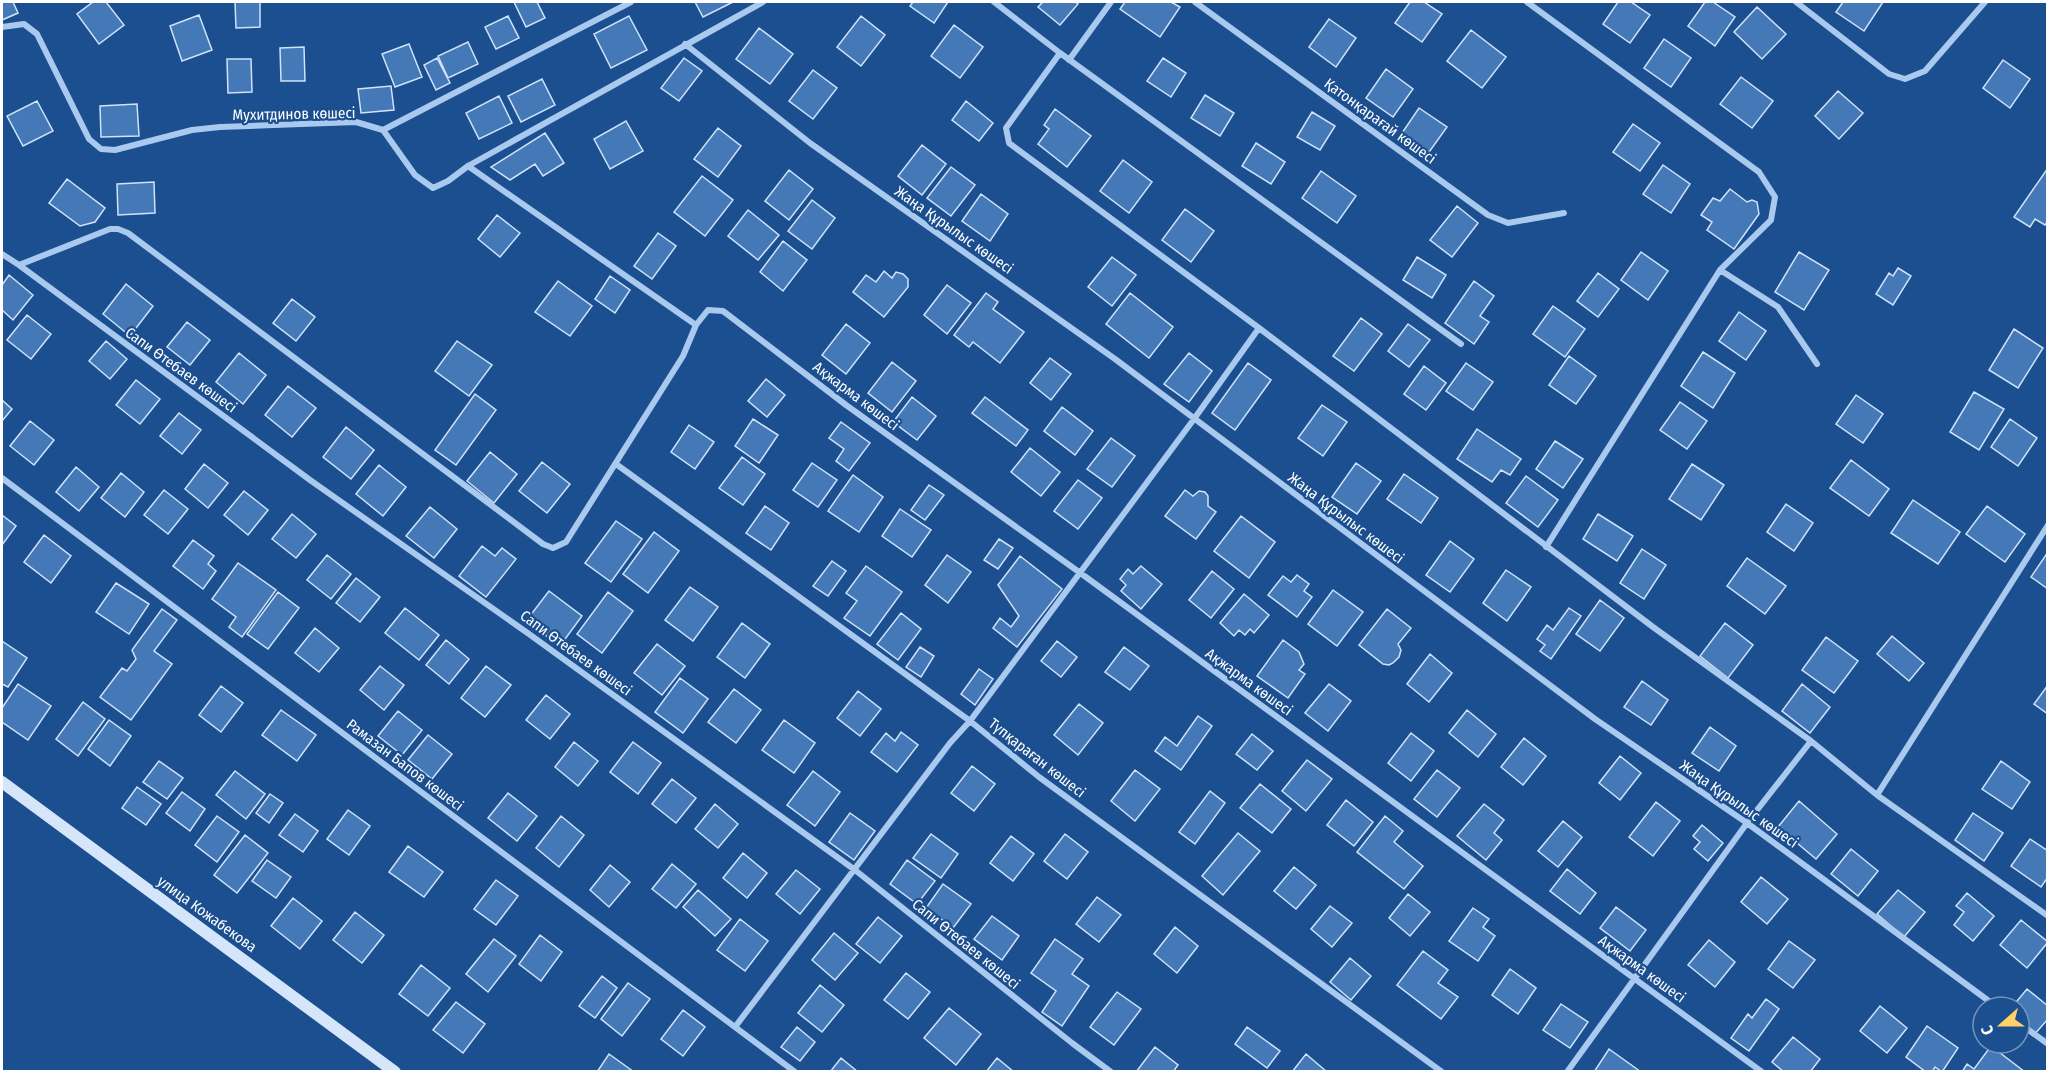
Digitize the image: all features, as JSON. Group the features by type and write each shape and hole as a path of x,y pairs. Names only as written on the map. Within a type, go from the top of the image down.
{"main road":[{"name":"улица Кожабекова","path":"2,782 395,1071"}],"street":[{"path":"631,2 383,130 415,175 433,188 448,181 468,166 763,2"},
{"path":"994,2 1069,60 1461,344"},
{"path":"1069,60 1111,2"},
{"name":"Қатонқарағай көшесі","path":"1195,2 1488,215 1508,223 1564,213"},
{"path":"1527,2 1759,172 1775,197 1771,220 1720,270 1546,547"},
{"path":"1796,2 1889,74 1905,79 1925,71 1985,2"},
{"name":"Мухитдинов көшесі","path":"2,27 24,24 37,34 89,139 101,149 115,150 192,130 220,127 356,122 383,130"},
{"name":"Жаңа Құрылыс көшесі","path":"685,44 810,143 1115,358 1595,719 1747,823 1981,995"},
{"path":"1060,53 1006,128 1009,143 1259,328 1546,547 1810,741 1877,795 2048,916"},
{"path":"19,265 110,229 128,232 543,544 554,548 566,542 616,464 683,356 696,325 468,166"},
{"name":"Сапи Өтебаев көшесі","path":"2,254 310,480 529,634 855,870 1072,1043 1111,1071"},
{"path":"1720,270 1778,307 1816,364"},
{"name":"Ақжарма көшесі","path":"696,325 708,310 723,311 846,405 1080,572 1762,1071"},
{"path":"735,1027 950,743 970,721 1259,328"},
{"name":"Түпқараған көшесі","path":"616,464 970,721 1039,777 1442,1071"},
{"name":"Рамазан Бапов көшесі","path":"2,478 795,1071"},
{"path":"1877,795 2048,525"},
{"path":"1567,1071 1747,823 1810,741"},
{"path":"2031,1032 2048,1044"}],"building":[{"path":"2,2 13,2 18,13 2,20"},
{"path":"93,2 106,2 124,25 99,44 77,14"},
{"path":"235,2 260,2 260,27 236,28"},
{"path":"514,2 537,2 545,18 526,27"},
{"path":"695,2 733,2 703,17"},
{"path":"913,2 948,2 934,23 910,6"},
{"path":"1043,2 1075,2 1078,4 1060,25 1038,7"},
{"path":"1125,2 1171,2 1180,7 1160,37 1120,9"},
{"path":"1410,2 1424,2 1442,14 1422,42 1395,23"},
{"path":"1618,2 1631,2 1650,15 1630,43 1603,24"},
{"path":"1705,2 1713,2 1735,17 1715,46 1688,26"},
{"path":"1843,2 1883,2 1864,31 1836,12"},
{"path":"1757,7 1786,34 1762,59 1734,32"},
{"path":"199,15 212,50 182,61 170,26"},
{"path":"508,16 519,38 496,49 485,27"},
{"path":"629,16 647,50 611,68 594,34"},
{"path":"861,16 885,35 861,66 837,47"},
{"path":"1329,19 1356,38 1336,67 1309,47"},
{"path":"954,25 983,47 960,78 931,56"},
{"path":"759,28 793,54 770,84 736,59"},
{"path":"1471,30 1506,57 1482,88 1447,61"},
{"path":"1664,39 1691,58 1671,87 1644,68"},
{"path":"468,42 478,64 448,78 438,56"},
{"path":"409,44 422,77 395,87 382,54"},
{"path":"304,47 305,81 281,81 280,48"},
{"path":"437,58 450,83 436,90 424,65"},
{"path":"684,58 702,71 679,101 661,88"},
{"path":"1163,58 1186,73 1171,97 1147,81"},
{"path":"227,59 251,59 252,92 228,93"},
{"path":"2003,60 2030,79 2010,108 1983,88"},
{"path":"1386,69 1413,89 1393,117 1366,98"},
{"path":"813,70 837,88 813,119 789,101"},
{"path":"1741,77 1773,101 1752,128 1720,104"},
{"path":"542,79 555,105 521,122 508,96"},
{"path":"391,86 394,110 361,113 358,89"},
{"path":"1838,91 1863,113 1839,139 1815,116"},
{"path":"1205,95 1234,113 1220,136 1191,118"},
{"path":"499,96 512,123 479,139 466,113"},
{"path":"37,101 53,131 23,146 7,116"},
{"path":"966,101 993,123 979,141 952,120"},
{"path":"137,104 139,136 101,137 100,106"},
{"path":"1419,108 1447,127 1427,155 1400,136"},
{"path":"1055,109 1091,136 1067,167 1038,144 1049,129 1044,125"},
{"path":"1312,112 1335,126 1320,150 1297,137"},
{"path":"626,121 643,151 610,169 594,139"},
{"path":"1633,124 1660,143 1640,171 1613,152"},
{"path":"718,128 741,146 718,177 694,159"},
{"path":"545,133 564,163 543,176 535,164 510,180 491,167"},
{"path":"1256,143 1285,162 1271,184 1242,166"},
{"path":"922,145 946,164 922,195 898,176"},
{"path":"1123,160 1152,182 1129,213 1100,191"},
{"path":"1663,165 1690,184 1671,213 1643,194"},
{"path":"951,167 975,185 951,216 927,198"},
{"path":"2048,168 2048,221 2045,225 2035,219 2030,227 2014,217"},
{"path":"789,170 813,189 789,220 765,201"},
{"path":"1321,171 1356,196 1337,223 1302,198"},
{"path":"702,176 733,200 705,236 674,212"},
{"path":"67,179 105,208 95,222 80,226 49,203"},
{"path":"154,182 155,213 118,215 117,184"},
{"path":"1730,189 1747,202 1752,200 1757,202 1759,214 1734,249 1707,230 1712,222 1701,215 1713,198 1720,201"},
{"path":"981,194 1008,214 990,241 962,221"},
{"path":"812,200 835,218 812,249 788,231"},
{"path":"1457,206 1478,223 1452,257 1430,240"},
{"path":"1185,209 1214,231 1191,262 1162,240"},
{"path":"748,210 779,235 758,260 728,236"},
{"path":"497,215 520,233 500,257 478,239"},
{"path":"658,233 676,246 652,279 634,266"},
{"path":"783,241 807,260 783,291 760,272"},
{"path":"1641,252 1668,271 1648,300 1621,280"},
{"path":"1799,252 1829,270 1804,310 1775,292"},
{"path":"1112,257 1136,275 1112,306 1088,287"},
{"path":"1417,257 1446,275 1432,298 1403,280"},
{"path":"1898,268 1911,276 1893,305 1876,294 1889,273 1893,276"},
{"path":"884,271 892,278 896,272 903,274 908,279 908,287 884,317 853,292 866,275 876,282"},
{"path":"1598,273 1619,289 1598,317 1577,301"},
{"path":"9,275 33,295 13,320 2,310 2,285"},
{"path":"610,276 630,290 615,313 595,299"},
{"path":"558,281 592,306 570,336 535,312"},
{"path":"1474,281 1494,296 1480,316 1489,322 1474,344 1445,323"},
{"path":"126,284 153,306 130,336 103,314"},
{"path":"947,285 971,303 947,334 924,315"},
{"path":"986,293 998,302 993,309 1024,332 1000,363 973,342 969,347 954,335"},
{"path":"1130,293 1173,327 1149,358 1106,324"},
{"path":"292,299 315,317 296,341 273,323"},
{"path":"1553,306 1585,329 1565,357 1533,334"},
{"path":"1739,312 1766,331 1746,360 1719,341"},
{"path":"27,315 51,334 31,359 7,340"},
{"path":"1361,318 1382,334 1354,371 1333,356"},
{"path":"187,322 210,340 190,365 167,347"},
{"path":"846,324 870,343 846,374 822,355"},
{"path":"1408,324 1430,340 1409,367 1388,351"},
{"path":"2014,329 2043,348 2018,388 1989,370"},
{"path":"106,341 127,359 110,379 89,361"},
{"path":"457,341 492,365 469,396 435,371"},
{"path":"1703,352 1735,373 1713,408 1681,386"},
{"path":"239,353 266,375 243,404 216,382"},
{"path":"1189,353 1212,371 1189,402 1164,384"},
{"path":"1569,356 1596,376 1576,404 1549,385"},
{"path":"1050,358 1071,374 1051,400 1030,383"},
{"path":"892,362 916,381 892,412 868,393"},
{"path":"1248,363 1271,380 1235,430 1212,413"},
{"path":"1466,363 1493,382 1473,410 1446,391"},
{"path":"1424,366 1446,383 1426,410 1404,394"},
{"path":"766,379 785,395 767,417 748,401"},
{"path":"136,380 160,399 140,424 116,405"},
{"path":"288,386 316,408 292,437 265,415"},
{"path":"1974,392 2004,409 1979,450 1950,432"},
{"path":"475,394 496,410 456,465 435,450"},
{"path":"1856,395 1883,414 1863,443 1836,424"},
{"path":"912,397 936,416 917,440 893,422"},
{"path":"985,397 1028,430 1016,446 972,413"},
{"path":"2,400 12,409 2,421"},
{"path":"1680,402 1707,421 1687,449 1660,430"},
{"path":"1322,405 1347,422 1323,456 1298,438"},
{"path":"1062,407 1093,431 1075,455 1044,431"},
{"path":"179,413 201,430 182,454 160,436"},
{"path":"753,419 778,435 759,463 735,446"},
{"path":"2010,419 2037,438 2018,466 1991,447"},
{"path":"30,421 54,440 34,465 10,446"},
{"path":"841,422 870,443 849,471 836,461 844,449 829,438"},
{"path":"689,425 714,442 695,469 671,452"},
{"path":"346,427 374,450 351,479 323,457"},
{"path":"1477,429 1521,459 1510,475 1501,470 1492,482 1457,459"},
{"path":"1111,438 1135,456 1112,487 1087,469"},
{"path":"1555,441 1583,459 1563,488 1536,469"},
{"path":"1030,448 1060,472 1041,496 1011,472"},
{"path":"490,452 517,474 494,503 467,481"},
{"path":"742,457 765,474 743,505 719,488"},
{"path":"1851,460 1889,489 1869,516 1830,488"},
{"path":"542,462 570,484 547,513 519,491"},
{"path":"812,463 837,480 818,507 793,490"},
{"path":"1356,463 1381,481 1357,514 1332,497"},
{"path":"204,464 228,483 208,508 185,489"},
{"path":"1692,464 1724,485 1701,520 1669,499"},
{"path":"379,465 406,487 383,516 356,494"},
{"path":"76,467 99,487 79,511 56,492"},
{"path":"121,473 144,492 125,517 101,498"},
{"path":"1404,474 1438,498 1421,523 1387,499"},
{"path":"853,475 883,497 859,532 828,511"},
{"path":"1526,476 1558,500 1538,527 1506,503"},
{"path":"1078,480 1102,498 1078,529 1054,511"},
{"path":"929,485 944,495 925,520 911,510"},
{"path":"164,490 188,509 168,534 144,515"},
{"path":"1185,490 1193,496 1199,491 1205,492 1208,496 1208,506 1216,512 1196,539 1165,516"},
{"path":"244,491 268,510 248,535 224,515"},
{"path":"1913,500 1960,532 1938,564 1891,533"},
{"path":"1786,504 1813,523 1794,551 1767,532"},
{"path":"765,506 789,523 771,550 746,533"},
{"path":"1987,506 2025,534 2005,562 1966,534"},
{"path":"430,507 457,529 434,558 406,536"},
{"path":"900,509 931,530 912,557 882,536"},
{"path":"292,514 316,534 296,558 272,539"},
{"path":"1598,514 1633,536 1617,561 1583,539"},
{"path":"2,515 16,526 2,545"},
{"path":"1241,516 1275,542 1249,578 1214,551"},
{"path":"616,521 642,539 611,582 585,563"},
{"path":"654,532 679,551 648,593 623,574"},
{"path":"44,535 71,556 51,583 24,562"},
{"path":"999,539 1013,548 998,569 984,560"},
{"path":"193,540 214,556 208,564 216,571 203,589 173,566"},
{"path":"1450,541 1474,559 1450,592 1426,575"},
{"path":"482,546 495,556 502,548 516,559 486,597 459,576"},
{"path":"1642,549 1666,565 1644,599 1620,583"},
{"path":"2048,552 2048,589 2031,577"},
{"path":"327,555 351,574 331,599 307,580"},
{"path":"947,555 971,572 948,603 925,585"},
{"path":"1020,556 1062,589 1017,647 993,628 1000,618 1011,627 1019,616 998,585"},
{"path":"1747,558 1786,586 1765,614 1727,586"},
{"path":"832,561 846,571 828,596 813,586"},
{"path":"238,563 276,590 242,637 229,627 236,617 212,599"},
{"path":"866,566 902,592 870,636 844,618 857,601 846,593"},
{"path":"1141,566 1162,584 1141,609 1121,591 1126,585 1120,579 1128,569 1133,574"},
{"path":"1506,570 1531,587 1507,621 1483,603"},
{"path":"1212,571 1234,589 1211,618 1189,600"},
{"path":"1297,575 1309,584 1304,591 1312,597 1297,617 1268,595 1283,576 1291,582"},
{"path":"356,578 380,597 360,622 336,603"},
{"path":"116,583 149,604 129,634 96,612"},
{"path":"690,587 718,607 693,641 665,620"},
{"path":"1333,590 1363,612 1337,646 1308,624"},
{"path":"549,591 582,616 560,646 526,621"},
{"path":"278,592 299,608 268,649 247,634"},
{"path":"608,592 633,611 602,653 577,634"},
{"path":"1244,594 1269,615 1254,633 1250,629 1245,635 1239,630 1234,636 1220,623"},
{"path":"1600,600 1624,618 1600,651 1576,634"},
{"path":"405,608 439,635 419,660 385,633"},
{"path":"1569,608 1581,616 1551,659 1540,651 1545,645 1537,639 1547,625 1553,630"},
{"path":"162,609 177,620 154,651 172,664 131,720 100,697 122,668 127,671 136,659 132,650"},
{"path":"1387,609 1411,628 1398,644 1401,650 1399,657 1389,665 1383,664 1359,645"},
{"path":"901,613 921,629 898,660 877,644"},
{"path":"742,623 770,644 745,678 717,657"},
{"path":"1725,623 1753,645 1728,678 1700,656"},
{"path":"315,628 339,648 319,672 295,653"},
{"path":"1892,636 1924,663 1909,681 1877,654"},
{"path":"1826,637 1858,661 1834,693 1802,670"},
{"path":"446,640 469,659 449,684 426,665"},
{"path":"1283,640 1299,652 1304,664 1299,670 1305,674 1288,698 1257,676"},
{"path":"2,641 27,658 8,687 2,684"},
{"path":"1057,641 1077,657 1061,677 1041,661"},
{"path":"657,644 685,666 662,695 634,673"},
{"path":"920,647 934,656 921,677 906,667"},
{"path":"1124,647 1149,666 1130,690 1105,672"},
{"path":"1430,654 1452,673 1429,702 1407,684"},
{"path":"380,666 404,685 384,710 360,690"},
{"path":"486,666 511,685 485,717 461,698"},
{"path":"979,669 993,679 975,705 961,694"},
{"path":"680,678 708,699 683,733 655,712"},
{"path":"1642,681 1668,700 1651,725 1624,707"},
{"path":"18,684 51,706 28,740 2,722 2,708"},
{"path":"1329,684 1351,701 1328,731 1305,713"},
{"path":"1802,684 1830,707 1810,733 1782,711"},
{"path":"2048,685 2048,714 2034,704"},
{"path":"221,686 243,703 221,732 199,715"},
{"path":"734,689 761,710 736,743 708,722"},
{"path":"858,691 881,709 860,736 837,718"},
{"path":"546,695 570,714 550,739 526,720"},
{"path":"83,702 105,719 78,756 56,739"},
{"path":"1079,704 1103,723 1078,755 1054,735"},
{"path":"281,710 316,735 297,761 262,735"},
{"path":"1467,710 1496,734 1478,757 1449,733"},
{"path":"398,711 422,730 402,755 378,736"},
{"path":"1198,716 1212,726 1181,770 1155,751 1165,737 1177,746"},
{"path":"109,720 131,736 110,766 88,749"},
{"path":"784,720 815,743 794,773 762,750"},
{"path":"1710,727 1736,746 1719,771 1692,753"},
{"path":"901,732 918,745 897,772 871,752 886,733 895,741"},
{"path":"1411,733 1434,751 1411,781 1388,763"},
{"path":"1252,734 1273,751 1257,770 1236,754"},
{"path":"428,735 452,754 432,779 408,760"},
{"path":"1524,738 1546,756 1523,785 1501,767"},
{"path":"574,742 598,761 578,786 555,767"},
{"path":"633,742 661,763 638,794 610,772"},
{"path":"1620,756 1641,773 1620,800 1599,783"},
{"path":"1307,760 1332,779 1306,811 1282,791"},
{"path":"159,761 183,778 167,799 143,782"},
{"path":"2001,761 2030,782 2012,809 1982,789"},
{"path":"972,766 995,784 974,811 951,793"},
{"path":"1135,770 1160,789 1135,821 1111,801"},
{"path":"1437,770 1460,788 1437,817 1414,799"},
{"path":"235,771 265,794 246,819 216,795"},
{"path":"813,771 840,792 815,826 787,805"},
{"path":"672,779 696,798 676,823 652,804"},
{"path":"1260,784 1291,809 1272,833 1240,808"},
{"path":"137,787 161,804 146,825 122,808"},
{"path":"1210,791 1225,803 1195,844 1179,832"},
{"path":"182,792 205,809 190,831 166,813"},
{"path":"508,793 537,816 517,841 488,818"},
{"path":"270,794 283,803 269,823 256,813"},
{"path":"1346,800 1373,822 1354,846 1327,825"},
{"path":"1799,801 1837,834 1816,859 1778,827"},
{"path":"1656,802 1680,821 1653,856 1629,837"},
{"path":"715,804 738,824 718,848 695,829"},
{"path":"1484,804 1504,820 1494,833 1502,840 1486,860 1457,836"},
{"path":"348,810 370,826 349,855 327,839"},
{"path":"850,813 875,831 854,860 829,842"},
{"path":"1973,813 2003,833 1984,861 1955,840"},
{"path":"295,814 318,831 303,852 279,835"},
{"path":"217,816 239,832 217,862 195,845"},
{"path":"561,816 584,835 559,867 536,848"},
{"path":"1385,816 1403,831 1394,842 1423,866 1404,889 1357,852"},
{"path":"1563,821 1582,837 1558,867 1538,851"},
{"path":"1702,825 1723,843 1708,861 1694,849 1700,842 1693,836"},
{"path":"1238,833 1260,851 1223,895 1202,876"},
{"path":"931,834 958,854 941,878 913,858"},
{"path":"1065,834 1088,852 1067,879 1044,861"},
{"path":"245,835 268,853 237,893 214,875"},
{"path":"1011,836 1034,854 1013,881 990,863"},
{"path":"2030,839 2048,851 2048,877 2041,887 2011,866"},
{"path":"408,846 443,872 424,897 389,872"},
{"path":"1851,849 1878,871 1858,896 1831,874"},
{"path":"743,853 767,873 747,898 723,878"},
{"path":"267,860 291,877 276,898 252,881"},
{"path":"907,860 935,881 917,904 890,884"},
{"path":"672,864 696,884 676,908 652,889"},
{"path":"610,865 630,882 609,907 590,890"},
{"path":"1294,867 1316,885 1296,909 1274,891"},
{"path":"1567,869 1596,893 1580,914 1550,891"},
{"path":"796,870 820,889 800,914 776,894"},
{"path":"1761,877 1788,899 1767,924 1741,902"},
{"path":"496,880 518,896 496,925 474,909"},
{"path":"943,884 971,904 953,928 926,908"},
{"path":"698,890 731,919 715,936 683,907"},
{"path":"1898,890 1925,912 1904,937 1877,914"},
{"path":"1967,893 1994,916 1973,941 1954,925 1964,912 1956,906"},
{"path":"1408,894 1430,912 1410,936 1389,918"},
{"path":"1097,897 1121,915 1099,942 1076,924"},
{"path":"293,898 322,921 300,949 271,926"},
{"path":"1330,906 1352,923 1332,947 1311,929"},
{"path":"1616,907 1646,930 1630,951 1600,928"},
{"path":"1473,908 1489,919 1483,927 1495,936 1478,961 1449,941"},
{"path":"355,912 384,935 362,963 333,940"},
{"path":"992,916 1019,936 1002,960 974,939"},
{"path":"878,917 902,936 880,963 856,944"},
{"path":"740,919 768,941 745,971 717,950"},
{"path":"2021,920 2048,942 2027,968 2000,945"},
{"path":"1175,927 1198,946 1177,973 1154,954"},
{"path":"834,933 858,953 835,980 812,960"},
{"path":"540,935 562,952 541,981 519,964"},
{"path":"494,939 516,956 488,992 466,974"},
{"path":"1055,939 1083,959 1072,974 1089,986 1062,1026 1042,1012 1056,991 1031,973"},
{"path":"1709,940 1735,962 1715,987 1688,965"},
{"path":"1789,941 1815,960 1793,988 1768,969"},
{"path":"1423,951 1448,970 1438,983 1458,997 1441,1019 1397,985"},
{"path":"1350,958 1371,976 1351,1000 1330,982"},
{"path":"421,965 450,988 428,1016 399,994"},
{"path":"1510,969 1536,988 1518,1014 1492,995"},
{"path":"906,973 930,992 908,1019 884,1000"},
{"path":"602,976 617,988 595,1018 579,1006"},
{"path":"628,983 650,999 622,1036 601,1019"},
{"path":"820,985 844,1005 822,1032 798,1013"},
{"path":"2027,989 2048,1006 2048,1019 2033,1036 2031,1034 2031,995 2022,995"},
{"path":"1117,992 1141,1009 1114,1045 1090,1027"},
{"path":"1766,999 1779,1009 1749,1051 1731,1038 1748,1014 1752,1018"},
{"path":"456,1002 485,1024 463,1053 433,1030"},
{"path":"1561,1004 1588,1022 1570,1048 1543,1030"},
{"path":"1880,1006 1907,1028 1887,1053 1860,1031"},
{"path":"949,1008 981,1034 956,1065 924,1038"},
{"path":"683,1010 705,1027 683,1056 661,1039"},
{"path":"1927,1026 1958,1048 1942,1072 1935,1067 1932,1072 1926,1072 1906,1057"},
{"path":"797,1027 815,1042 800,1061 781,1047"},
{"path":"1247,1027 1280,1051 1267,1068 1235,1044"},
{"path":"1793,1037 1820,1059 1810,1072 1784,1072 1772,1062"},
{"path":"1155,1047 1178,1065 1173,1072 1136,1072"},
{"path":"1609,1049 1641,1072 1594,1072"},
{"path":"609,1054 634,1072 597,1072"},
{"path":"1306,1054 1327,1072 1292,1072"},
{"path":"1984,1055 2003,1055 2025,1072 1962,1072 1967,1064 1974,1069"},
{"path":"841,1058 858,1072 830,1072"},
{"path":"997,1058 1014,1072 986,1072"}]}
